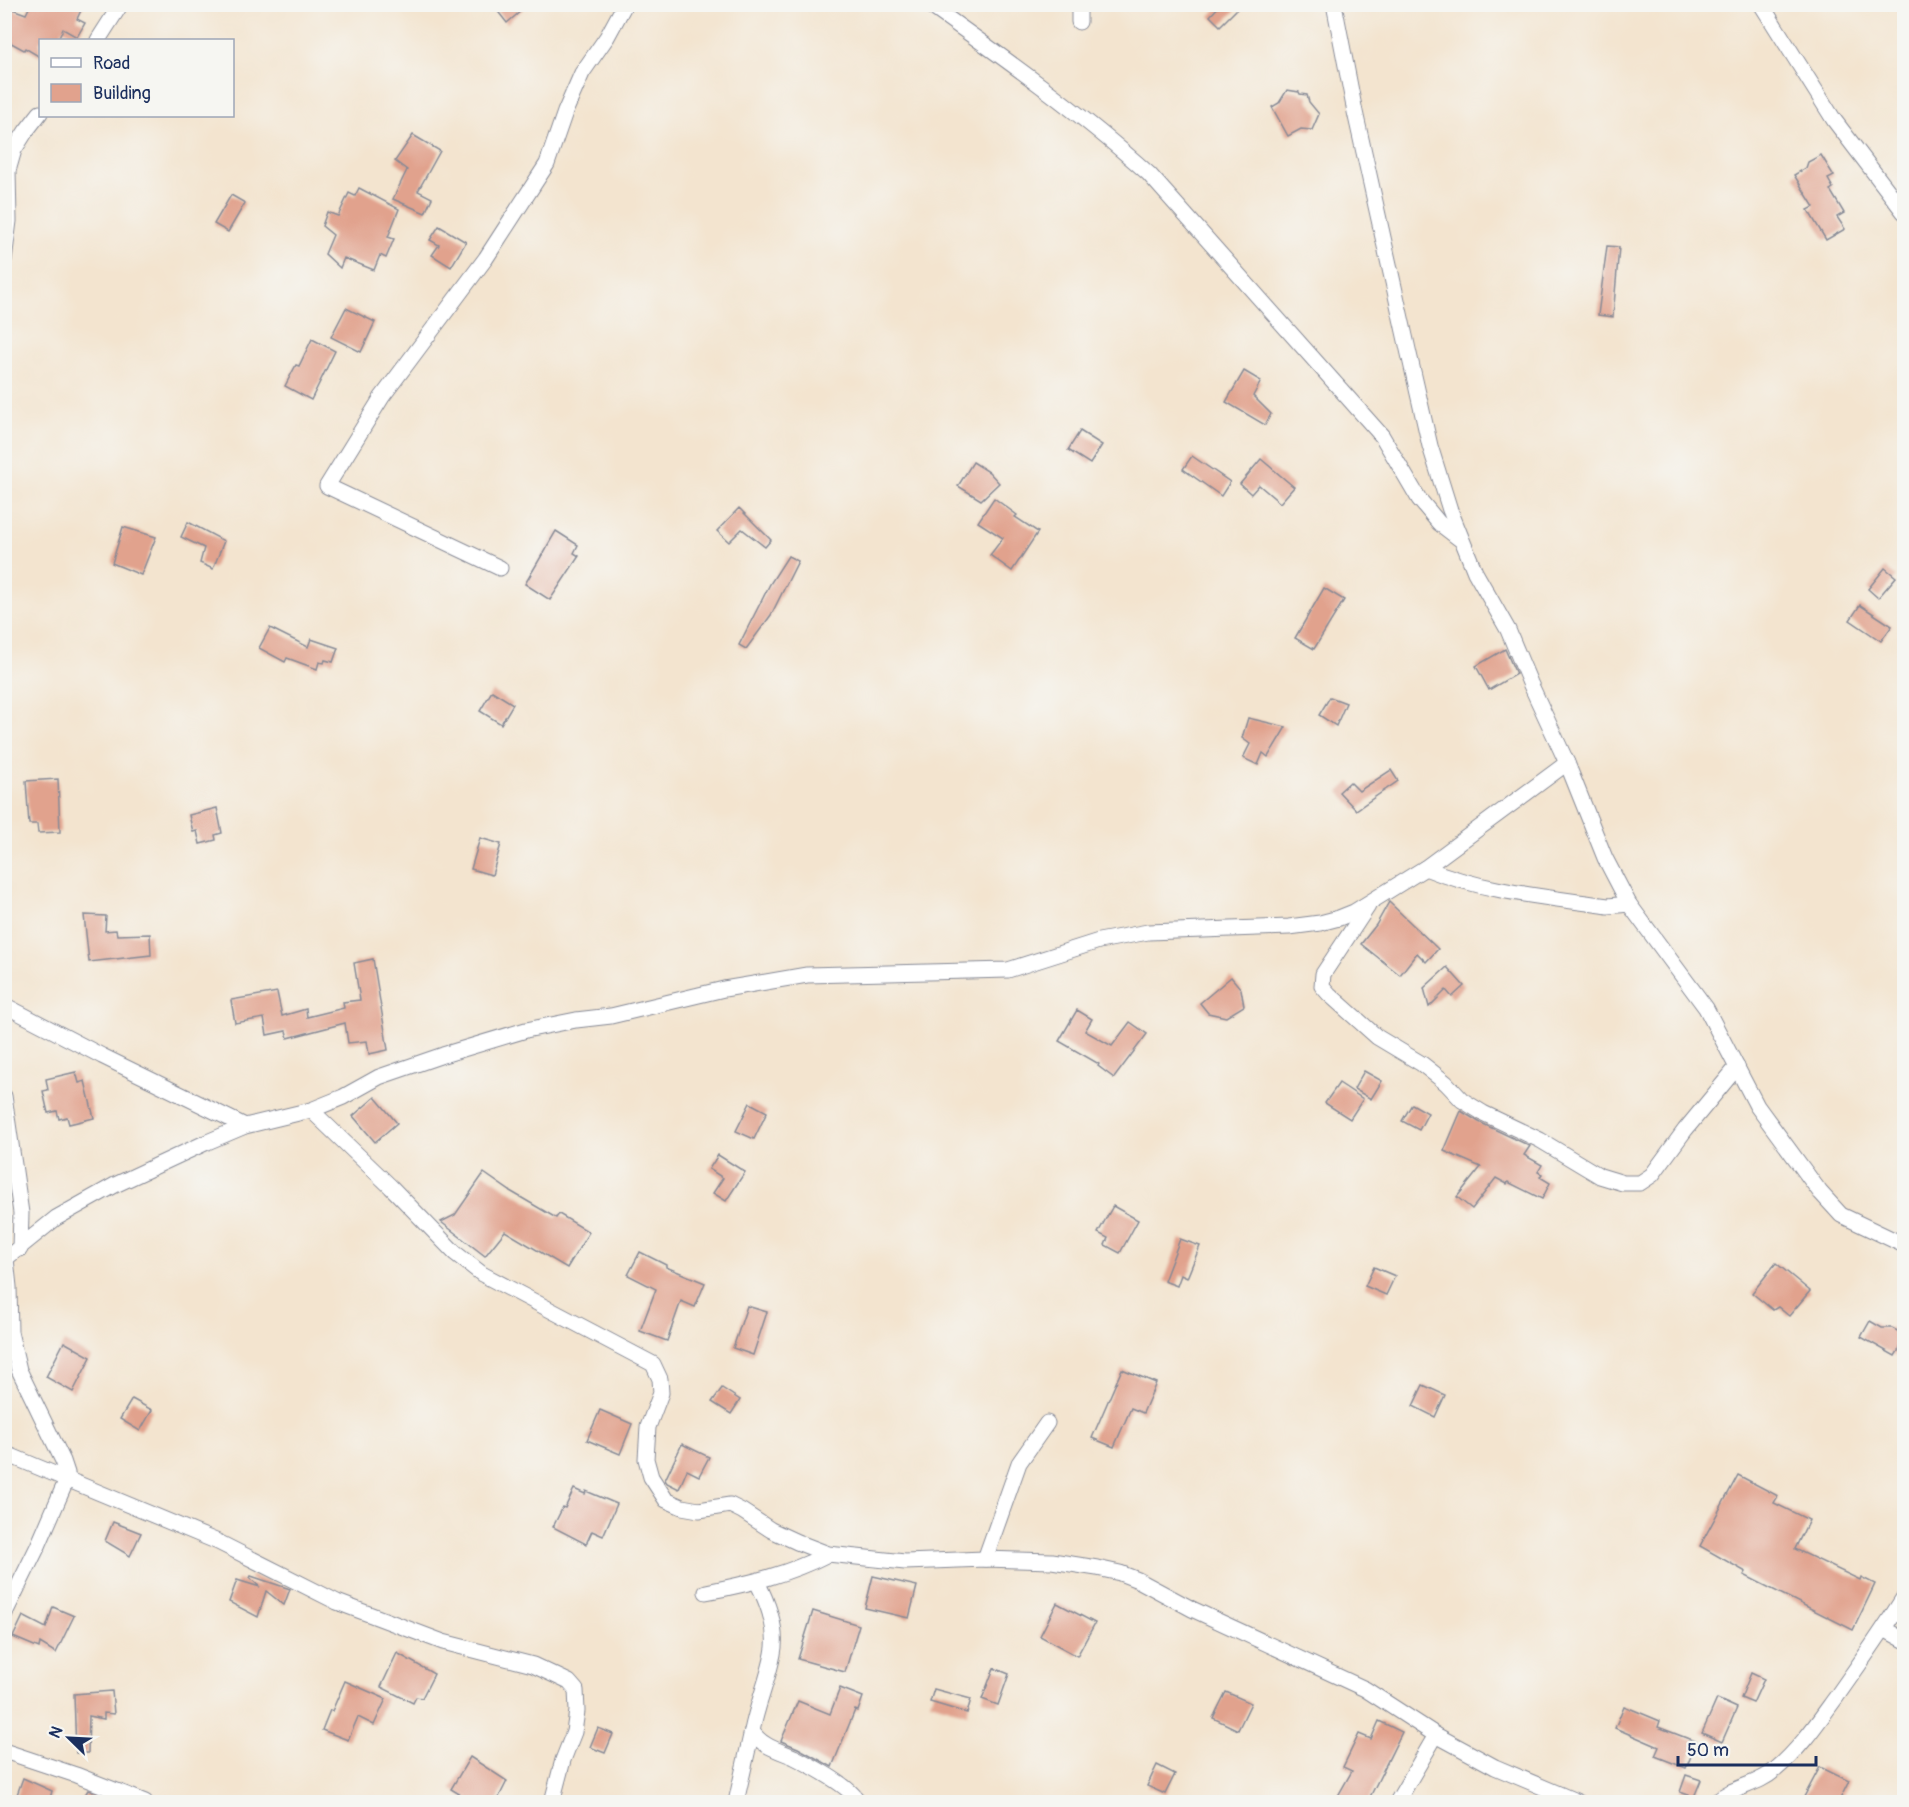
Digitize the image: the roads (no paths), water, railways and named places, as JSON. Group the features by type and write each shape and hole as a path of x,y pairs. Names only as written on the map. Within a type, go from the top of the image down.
{"street":[{"path":"99,39 121,4"},
{"path":"500,568 327,486 382,397 486,258 547,164 565,112 582,73 607,37 625,4"},
{"path":"928,4 1034,79 1122,149 1149,174 1382,436 1419,499 1439,524 1461,540"},
{"path":"1078,4 1079,22"},
{"path":"1334,4 1355,112 1430,446 1461,540 1475,572 1508,630 1567,763 1605,858 1629,904 1706,1008 1757,1106 1820,1192 1841,1215 1905,1245"},
{"path":"1761,4 1834,120 1905,212"},
{"path":"4,260 9,221 8,171 14,150 39,114"},
{"path":"4,1615 38,1546 67,1479 63,1461 19,1370 10,1332 5,1260 56,1218 115,1185 245,1126 311,1110 379,1077 443,1054 526,1030 611,1016 724,989 807,975 1008,970 1099,941 1148,932 1289,927 1320,923 1354,912 1425,868 1567,763"},
{"path":"1425,868 1448,878 1482,887 1608,906 1629,904"},
{"path":"1372,901 1323,974 1322,986 1377,1037 1422,1064 1446,1083 1462,1100 1483,1113 1540,1140 1600,1176 1623,1184 1640,1183 1652,1176 1737,1067"},
{"path":"4,1005 245,1126"},
{"path":"4,1096 21,1213 20,1249"},
{"path":"311,1110 391,1186 455,1253 482,1274 653,1364 660,1379 661,1393 648,1427 646,1459 651,1477 666,1500 682,1507 699,1510 730,1505 742,1510 771,1530 828,1554 905,1562 985,1559 1052,1561 1097,1568 1138,1580 1192,1609 1365,1689 1436,1735 1495,1767 1578,1803"},
{"path":"985,1559 1019,1463 1047,1423"},
{"path":"4,1453 218,1542 337,1602 443,1642 533,1665 569,1682 576,1690 577,1711 574,1732 563,1760 552,1803"},
{"path":"706,1592 757,1582 828,1554"},
{"path":"736,1803 752,1731 774,1652 774,1630 765,1599 757,1582"},
{"path":"1715,1803 1723,1796 1772,1773 1788,1759 1809,1735 1905,1597"},
{"path":"1884,1629 1905,1640"},
{"path":"752,1731 762,1743 796,1758 840,1784 856,1797 858,1803"},
{"path":"1397,1803 1436,1735"},
{"path":"4,1750 76,1775 145,1803"}]}
